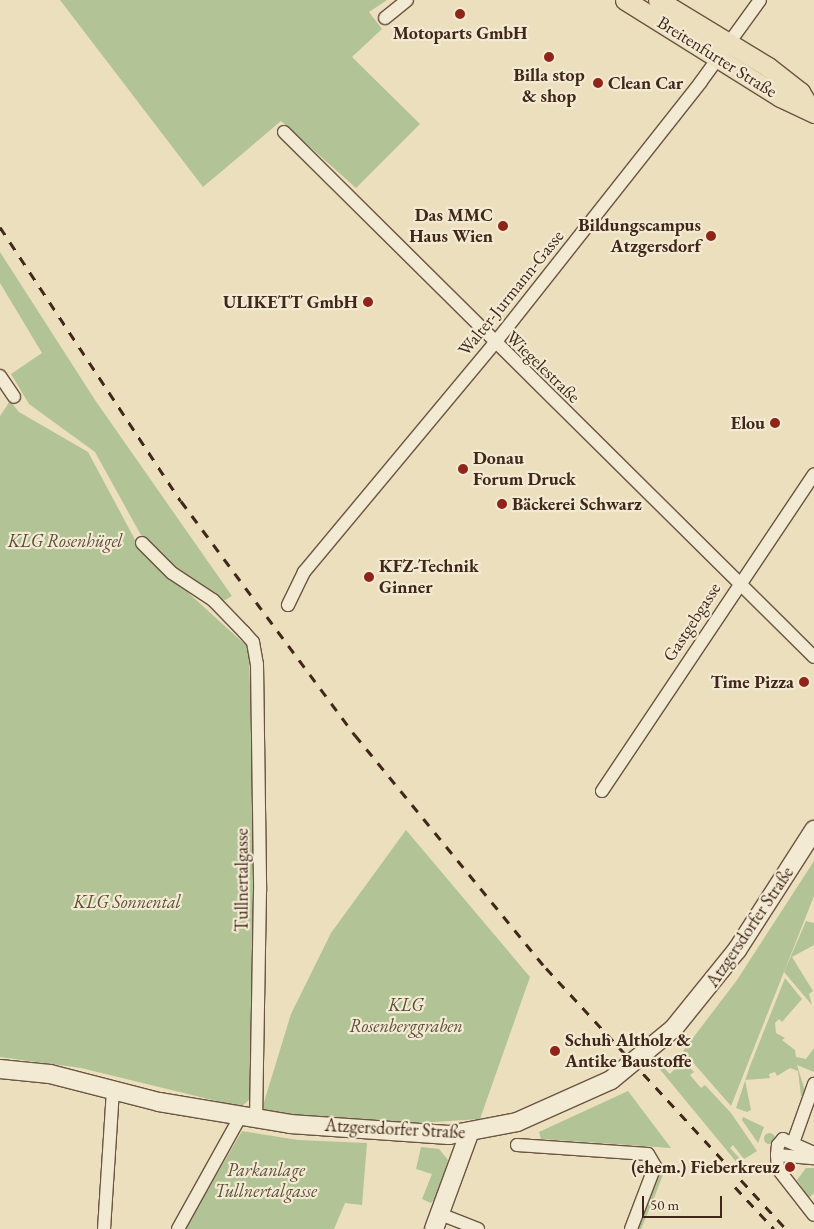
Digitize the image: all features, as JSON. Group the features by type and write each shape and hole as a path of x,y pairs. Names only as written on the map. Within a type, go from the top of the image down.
{"main road":[{"name":"Breitenfurter Straße","path":"625,0 724,52"},
{"name":"Breitenfurter Straße","path":"658,0 724,52 812,112"}],"street":[{"path":"386,18 407,0"},
{"name":"Walter-Jurmann-Gasse","path":"288,605 304,572 494,344 724,52 760,0"},
{"name":"Wiegelestraße","path":"284,132 494,344 814,657"},
{"path":"0,376 14,397"},
{"name":"Gastgebgasse","path":"602,791 739,582 814,474"},
{"name":"Tullnertalgasse","path":"142,543 172,573 213,600 253,642 257,664 260,891 248,1118 178,1229"},
{"name":"Atzgersdorfer Straße","path":"0,1069 50,1074 113,1090 248,1118 390,1132 469,1134 577,1099 654,1047 703,995 814,830"},
{"path":"793,1143 814,1084"},
{"path":"104,1229 113,1090"},
{"path":"469,1134 437,1221 478,1229"},
{"path":"814,1153 783,1139 777,1155 778,1169 814,1215"},
{"path":"517,1145 648,1154 655,1166 631,1229"},
{"path":"777,1155 814,1158"}],"green space":[{"path":"60,0 387,0 369,12 382,29 352,57 420,124 356,188 281,121 203,187"},
{"path":"0,252 95,400 232,596 220,603 147,546 95,452 29,404 11,374 42,353 0,283"},
{"name":"KLG Sonnental","path":"10,401 19,412 88,452 140,549 249,648 255,887 250,1099 241,1107 81,1068 0,1057 0,416"},
{"name":"KLG Rosenberggraben","path":"406,830 530,977 480,1119 418,1123 261,1112 291,1014 331,933"},
{"path":"814,861 814,896 731,1106 683,1051 737,980"},
{"path":"806,921 814,923 814,945 792,957 813,991 809,994 812,1005 784,972"},
{"path":"785,978 802,999 782,1022 779,1019 775,1023 776,1033 785,1038 782,1040 795,1050 796,1057 806,1059 814,1048 814,1072 797,1065 806,1094 801,1096 798,1071 790,1068 777,1076 775,1072 769,1074 770,1078 745,1080"},
{"path":"683,1060 694,1072 690,1075 701,1088 705,1085 731,1113 757,1151 744,1159 733,1145 730,1148 741,1160 738,1164 658,1067 661,1065 670,1074"},
{"path":"745,1081 751,1110 747,1112 736,1108"},
{"path":"628,1091 671,1148 541,1139 539,1132"},
{"path":"743,1117 764,1127 758,1143 742,1120"},
{"name":"Parkanlage Tullnertalgasse","path":"242,1131 298,1140 367,1143 362,1205 345,1203 334,1229 185,1229"},
{"path":"769,1132 775,1138 769,1144 763,1138"},
{"path":"421,1147 439,1149 448,1160 438,1195 431,1203 422,1199 432,1174 416,1169"},
{"path":"661,1163 666,1167 652,1203 641,1229 634,1229"},
{"path":"806,1168 814,1168 814,1193 809,1198 797,1180"}],"railway":[{"path":"0,227 181,501 355,735 546,968 786,1229"},
{"path":"735,1187 774,1229"}],"place":[{"name":"Motoparts GmbH","path":"460,14"},
{"name":"Billa stop & shop","path":"549,57"},
{"name":"Clean Car","path":"598,83"},
{"name":"Das MMC Haus Wien","path":"503,226"},
{"name":"Bildungscampus Atzgersdorf","path":"711,236"},
{"name":"ULIKETT GmbH","path":"368,302"},
{"name":"Elou","path":"775,423"},
{"name":"Donau Forum Druck","path":"463,469"},
{"name":"Bäckerei Schwarz","path":"502,504"},
{"name":"KFZ-Technik Ginner","path":"369,577"},
{"name":"Time Pizza","path":"804,682"},
{"name":"Schuh Altholz & Antike Baustoffe","path":"555,1051"},
{"name":"(ehem.) Fieberkreuz","path":"790,1167"}],"park label":[{"name":"KLG Rosenhügel","path":"65,541"}]}
